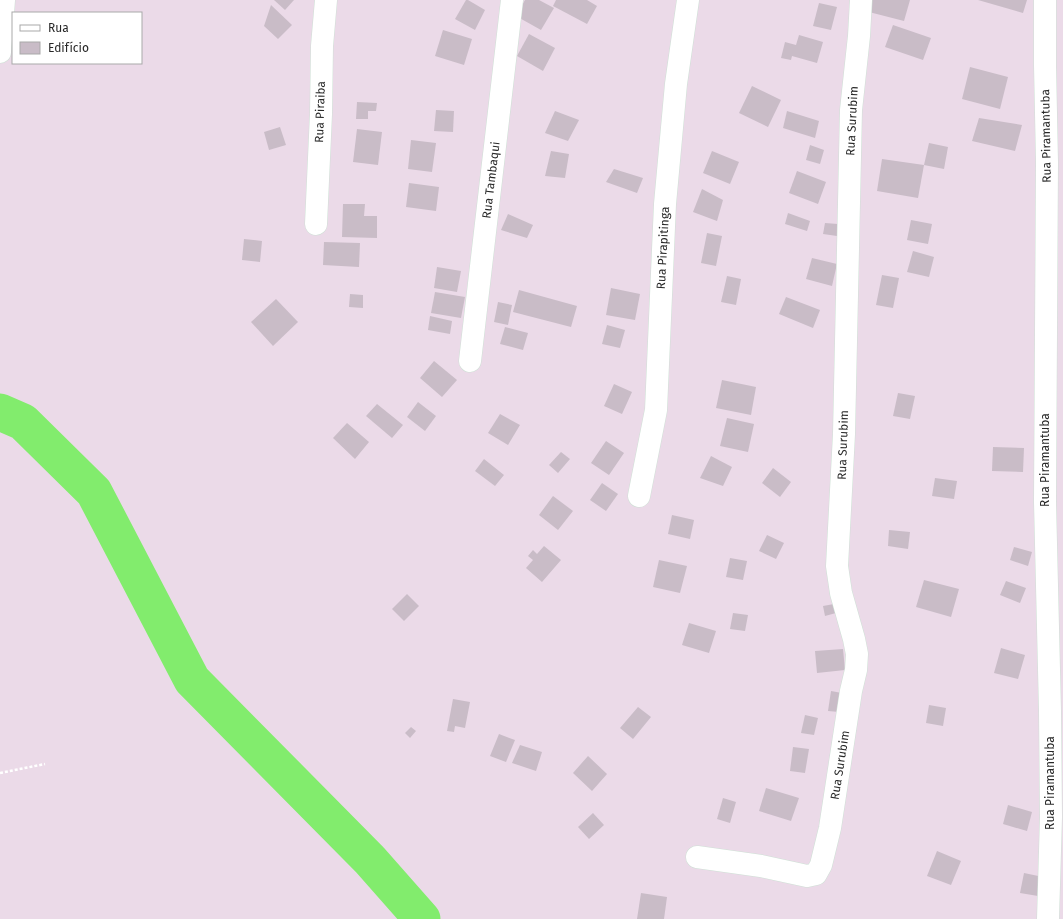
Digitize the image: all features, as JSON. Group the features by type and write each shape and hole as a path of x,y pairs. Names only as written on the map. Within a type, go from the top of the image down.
{"street":[{"path":"0,52 4,0"},
{"name":"Rua Piraiba","path":"316,224 321,114 322,46 326,0"},
{"name":"Rua Tambaqui","path":"470,361 512,0"},
{"name":"Rua Pirapitinga","path":"639,496 656,410 664,204 676,84 688,0"},
{"name":"Rua Surubim","path":"697,857 761,866 807,876 816,874 821,865 830,828 851,691 856,670 857,654 841,593 837,566 844,434 851,110 859,36 861,0"},
{"name":"Rua Piramantuba","path":"1045,0 1047,162 1045,502 1051,810 1048,919"}],"path":[{"path":"0,773 45,764"}],"building":[{"path":"274,0 294,0 285,10"},
{"path":"466,0 485,10 475,30 455,19"},
{"path":"525,0 539,0 554,8 541,30 516,16"},
{"path":"556,0 587,0 597,6 587,24 553,6"},
{"path":"872,0 910,0 904,21 869,12"},
{"path":"978,0 1027,0 1023,13"},
{"path":"819,3 837,7 831,30 813,26"},
{"path":"271,5 292,25 278,39 264,26"},
{"path":"893,25 931,38 923,60 885,47"},
{"path":"443,30 472,39 464,65 435,56"},
{"path":"529,34 555,48 543,71 517,56"},
{"path":"799,35 823,42 817,63 792,56 791,60 781,58 785,42 796,45"},
{"path":"970,67 1008,77 1000,109 962,99"},
{"path":"752,86 781,100 768,127 739,113"},
{"path":"357,102 377,103 376,111 368,111 368,119 356,119"},
{"path":"436,110 454,111 453,132 434,131"},
{"path":"555,111 579,120 568,141 545,133"},
{"path":"787,111 819,121 815,138 783,128"},
{"path":"979,118 1022,125 1015,151 972,141"},
{"path":"280,127 286,145 269,150 264,132"},
{"path":"357,129 382,132 378,165 353,162"},
{"path":"411,140 436,143 432,172 408,169"},
{"path":"929,143 948,147 944,169 924,165"},
{"path":"810,145 824,150 820,164 806,160"},
{"path":"551,151 569,154 565,178 545,176"},
{"path":"712,151 739,162 730,184 703,173"},
{"path":"882,159 924,165 918,198 877,191"},
{"path":"614,169 643,178 637,193 606,182"},
{"path":"797,171 826,182 818,204 789,193"},
{"path":"409,183 439,187 436,211 406,207"},
{"path":"702,189 723,200 717,221 693,212"},
{"path":"343,204 365,204 364,216 377,216 377,238 342,237"},
{"path":"788,213 810,221 807,231 785,224"},
{"path":"508,214 533,225 527,238 501,230"},
{"path":"911,220 932,224 928,244 907,240"},
{"path":"825,223 838,224 837,236 823,234"},
{"path":"707,233 722,236 716,266 701,263"},
{"path":"244,239 262,241 260,262 242,260"},
{"path":"324,242 360,243 359,267 323,265"},
{"path":"913,251 934,257 929,277 907,272"},
{"path":"812,258 837,264 832,286 806,279"},
{"path":"437,267 461,271 457,292 434,288"},
{"path":"882,275 899,278 893,308 876,305"},
{"path":"727,276 741,279 736,305 721,302"},
{"path":"611,288 640,294 635,320 606,315"},
{"path":"519,290 577,306 571,327 513,312"},
{"path":"435,292 465,297 461,318 431,313"},
{"path":"350,294 363,295 363,308 349,307"},
{"path":"786,297 820,310 813,328 779,314"},
{"path":"276,299 298,322 273,346 251,322"},
{"path":"498,302 512,305 508,325 494,322"},
{"path":"430,316 452,321 450,334 428,330"},
{"path":"607,325 625,330 620,348 602,344"},
{"path":"505,327 528,333 523,350 500,344"},
{"path":"434,361 457,380 442,397 420,378"},
{"path":"722,380 756,387 751,415 716,408"},
{"path":"614,384 632,392 622,414 604,406"},
{"path":"898,393 915,396 910,419 893,416"},
{"path":"418,402 436,416 425,431 407,417"},
{"path":"377,404 403,425 392,438 366,416"},
{"path":"500,414 520,425 508,445 488,433"},
{"path":"727,418 754,424 748,452 720,446"},
{"path":"347,423 369,442 355,459 333,438"},
{"path":"606,441 624,453 609,475 591,463"},
{"path":"993,447 1024,448 1023,472 992,471"},
{"path":"561,452 570,459 558,473 549,465"},
{"path":"711,456 732,467 723,486 700,478"},
{"path":"484,459 504,475 495,486 475,471"},
{"path":"773,468 791,482 780,497 762,483"},
{"path":"935,478 957,481 954,499 932,496"},
{"path":"602,483 618,494 606,511 590,500"},
{"path":"553,496 573,511 558,530 539,515"},
{"path":"672,515 694,520 690,539 668,534"},
{"path":"889,530 910,532 908,549 888,546"},
{"path":"767,535 784,543 776,559 759,551"},
{"path":"544,546 561,560 542,582 526,568 533,560 528,556 533,550 537,554"},
{"path":"1014,547 1032,552 1028,566 1010,560"},
{"path":"730,558 747,561 743,580 726,577"},
{"path":"659,560 687,566 680,593 653,587"},
{"path":"924,580 959,589 951,617 916,607"},
{"path":"1006,581 1026,588 1020,603 1000,595"},
{"path":"407,594 419,606 404,621 392,609"},
{"path":"834,604 836,613 825,616 823,606"},
{"path":"733,613 748,615 745,631 730,629"},
{"path":"689,623 716,631 709,653 682,645"},
{"path":"1001,648 1025,655 1018,679 994,673"},
{"path":"843,649 845,670 817,673 815,651"},
{"path":"831,691 842,693 839,712 828,711"},
{"path":"453,699 470,702 465,728 455,726 454,732 447,731"},
{"path":"929,705 946,708 943,726 926,723"},
{"path":"638,707 651,717 633,739 620,728"},
{"path":"805,715 818,718 814,735 801,733"},
{"path":"411,727 416,731 410,738 405,733"},
{"path":"499,734 515,740 506,762 490,756"},
{"path":"520,745 542,752 536,771 512,763"},
{"path":"793,747 809,749 805,773 790,771"},
{"path":"588,756 607,774 592,791 573,773"},
{"path":"766,788 799,798 791,821 759,811"},
{"path":"723,798 736,802 730,823 717,819"},
{"path":"1008,805 1032,812 1027,831 1003,824"},
{"path":"593,813 604,825 589,839 578,827"},
{"path":"937,851 961,861 951,885 927,876"},
{"path":"1024,873 1043,877 1038,896 1020,893"},
{"path":"641,893 667,897 664,919 637,919"}],"waterway":[{"path":"0,412 23,422 94,492 192,680 370,860 422,919"}]}
